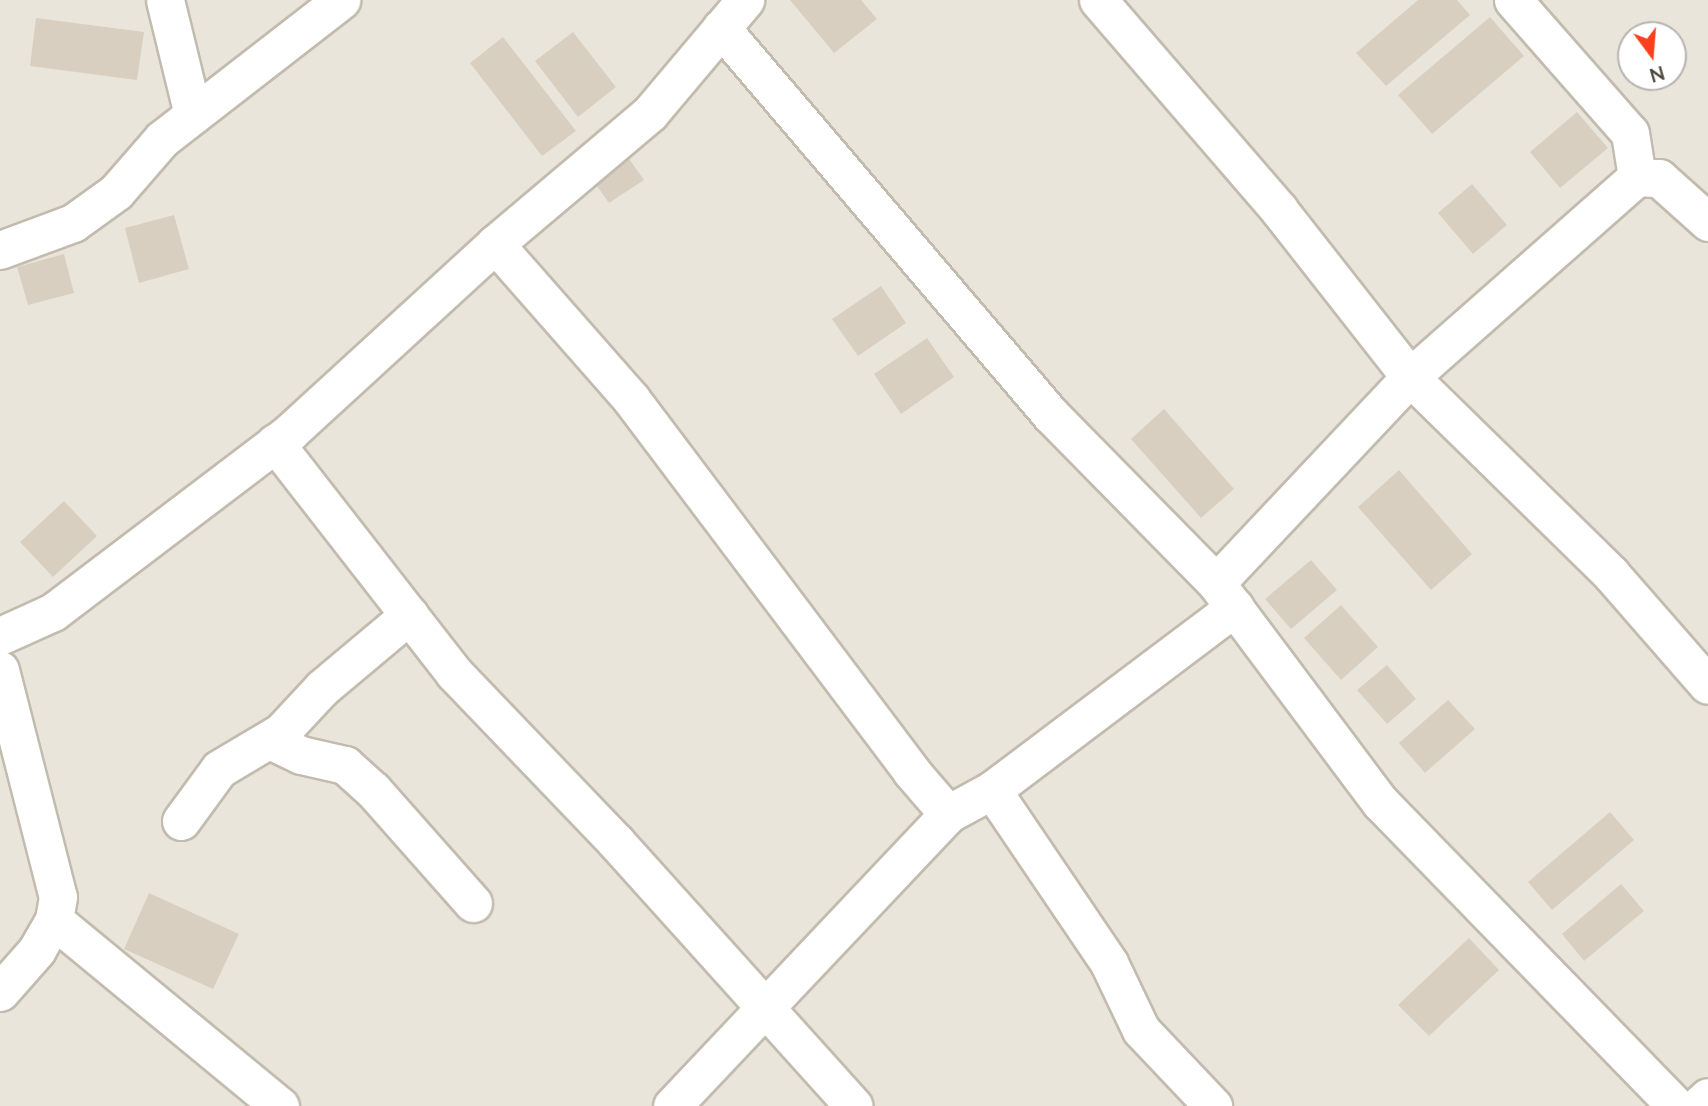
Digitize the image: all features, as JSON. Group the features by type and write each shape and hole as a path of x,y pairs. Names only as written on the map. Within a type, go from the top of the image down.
{"street":[{"path":"166,0 194,115"},
{"path":"0,250 73,223 116,192 162,139 341,0"},
{"path":"0,636 54,612 275,443 495,244 650,113 745,0"},
{"path":"1098,0 1279,210 1410,377 1611,574 1708,685"},
{"path":"1513,0 1630,133 1637,177"},
{"path":"721,29 1051,415 1226,595 1380,802 1676,1106"},
{"path":"672,1106 948,814 992,790 1226,595 1410,377 1637,177 1659,178 1708,222"},
{"path":"495,244 631,399 911,771 948,814"},
{"path":"275,443 454,673 616,842 762,1009 854,1106"},
{"path":"181,821 219,769 270,740 409,615"},
{"path":"0,670 58,897 54,920 37,950 0,992"},
{"path":"270,740 301,755 345,765 373,790 472,903"},
{"path":"992,790 1109,963 1141,1030 1213,1106"},
{"path":"54,920 279,1106"},
{"path":"1699,1106 1708,1097"}],"shaded area":[{"path":"0,0 1708,0 1708,1106 0,1106"}],"building":[{"path":"790,0 861,0 877,19 834,53"},
{"path":"1418,0 1457,0 1470,15 1386,86 1356,53"},
{"path":"1490,17 1524,56 1432,134 1398,95"},
{"path":"36,18 144,32 137,80 30,66"},
{"path":"573,32 616,87 578,117 535,61"},
{"path":"503,37 576,131 542,156 470,63"},
{"path":"1577,112 1608,148 1560,188 1530,152"},
{"path":"627,156 644,180 609,203 592,179"},
{"path":"1472,184 1507,225 1473,254 1438,213"},
{"path":"174,215 189,269 139,283 125,228"},
{"path":"64,254 74,293 28,305 17,267"},
{"path":"881,286 906,323 858,356 832,319"},
{"path":"927,338 954,377 901,414 874,374"},
{"path":"1164,409 1234,489 1201,518 1131,439"},
{"path":"1399,470 1472,554 1431,590 1358,507"},
{"path":"64,501 97,536 53,577 20,542"},
{"path":"1311,560 1337,590 1291,629 1265,599"},
{"path":"1341,605 1378,647 1341,680 1304,638"},
{"path":"1387,665 1416,699 1387,724 1357,690"},
{"path":"1448,700 1475,729 1425,773 1399,743"},
{"path":"1610,812 1634,840 1552,910 1528,882"},
{"path":"1621,884 1644,911 1584,961 1562,934"},
{"path":"149,893 239,934 213,989 124,949"},
{"path":"1469,938 1499,970 1429,1036 1398,1005"}]}
